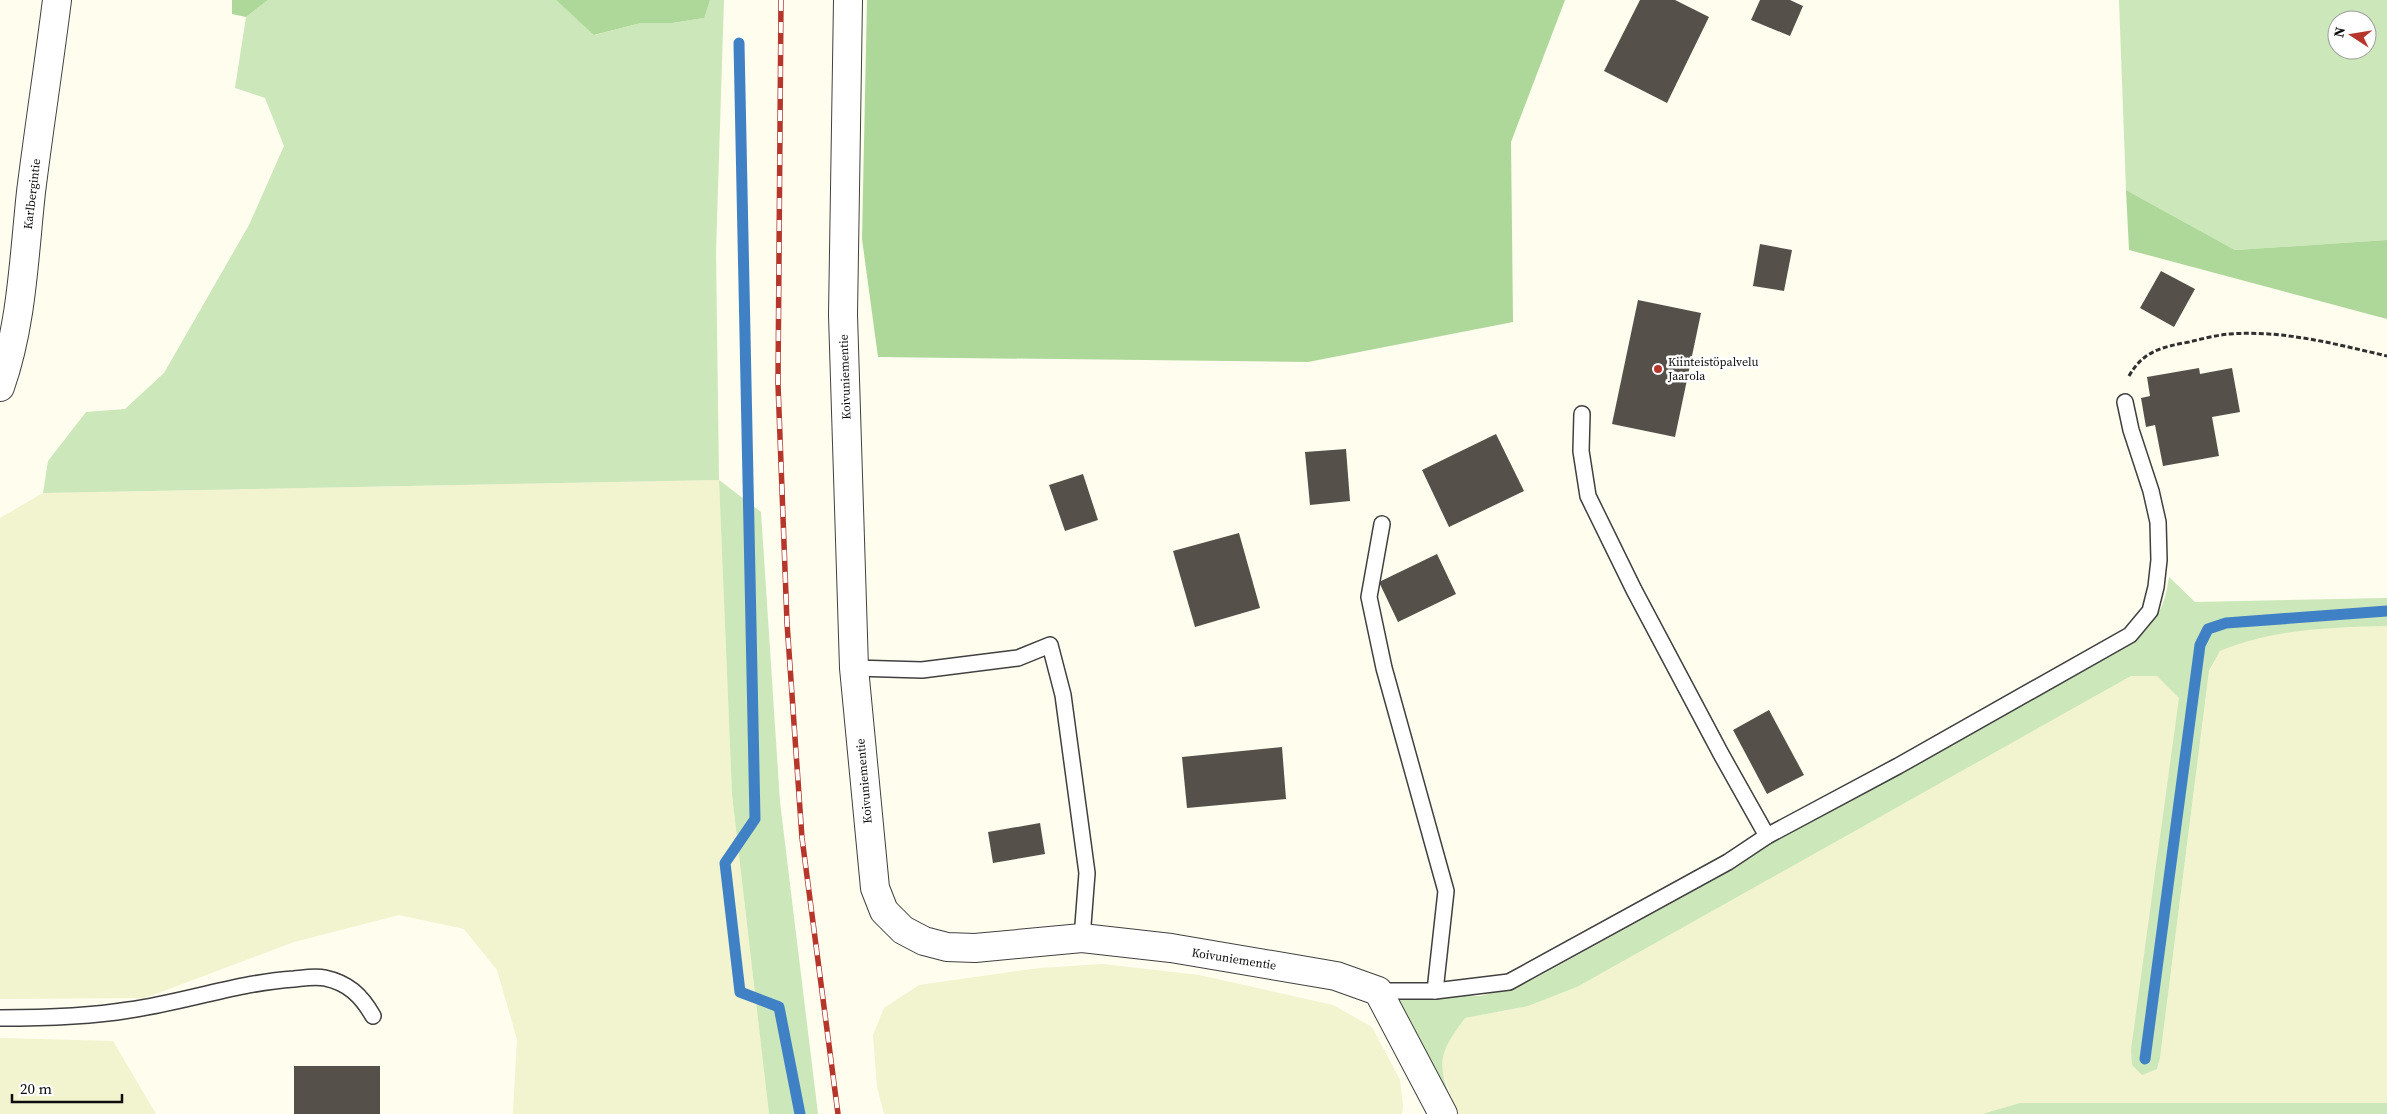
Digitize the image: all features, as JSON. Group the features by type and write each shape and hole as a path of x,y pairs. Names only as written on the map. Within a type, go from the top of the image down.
{"street":[{"name":"Karlbergintie","path":"0,387 6,369 22,283 31,192 57,0"},
{"name":"Koivuniementie","path":"848,0 843,315 854,668 874,888 884,911 903,930 924,940 948,946 975,948 1082,938 1171,948 1336,976 1378,991"},
{"path":"1378,991 1443,1114"}],"lane":[{"path":"1378,991 1435,991 1509,982 1728,862 1767,836 1898,766 2130,635 2150,611 2156,587 2159,560 2158,522 2151,491 2131,430 2125,402"},
{"path":"1582,414 1581,451 1588,496 1648,616 1767,836"},
{"path":"1382,524 1370,597 1384,668 1446,891 1435,991"},
{"path":"854,668 922,670 1018,658 1050,645 1062,695 1087,873 1082,938"},
{"path":"0,1018 38,1018 130,1010 230,987 277,980 323,977 347,985 364,1000 374,1016"}],"path":[{"path":"2125,402 2129,377 2135,366 2144,356 2158,348 2228,334 2294,335 2387,356"}],"green space":[{"path":"232,0 268,0 246,17 232,14"},
{"path":"268,0 556,0 595,35 641,23 672,23 703,18 710,0 724,0 716,251 719,480 43,493 48,461 86,412 125,409 164,373 249,225 284,146 265,98 235,88 246,17"},
{"path":"556,0 710,0 704,18 672,23 641,23 594,35"},
{"path":"867,0 1565,0 1511,142 1513,322 1308,362 878,357 862,239"},
{"path":"2119,0 2387,0 2387,240 2235,250 2126,190"},
{"path":"2126,190 2235,250 2387,240 2387,319 2129,250"},
{"path":"719,480 732,795 769,1114 513,1114 517,1039 497,970 464,929 399,915 294,942 145,998 0,999 0,518 43,493"},
{"path":"719,480 761,512 780,802 818,1114 769,1114 732,795"},
{"path":"2169,577 2195,602 2387,598 2387,626 2302,631 2241,643 2220,651 2209,671 2160,1058 2157,1069 2142,1075 2132,1065 2131,1050 2179,698 2157,676 2131,676 1577,987 1528,1006 1465,1018 1448,1044 1442,1064 1446,1085 1457,1114 1450,1114 1397,1004 1401,998 1408,996 1481,996 1534,979 1730,871 1778,839 2134,642 2154,620 2162,606"},
{"path":"2387,626 2387,1103 2020,1103 1982,1114 1457,1114 1440,1064 1447,1041 1465,1018 1528,1006 1577,987 2131,676 2158,676 2179,698 2157,1070 2209,672 2220,651 2249,639 2304,629"},
{"path":"1103,964 1199,975 1333,1005 1372,1027 1400,1080 1402,1114 884,1114 877,1087 873,1035 884,1008 919,985 1040,968"},
{"path":"0,1038 113,1041 156,1114 0,1114"},
{"path":"2020,1103 2387,1103 2387,1114 1982,1114"}],"building":[{"path":"1640,0 1675,0 1709,17 1667,103 1604,71"},
{"path":"1760,0 1790,0 1803,6 1790,36 1751,20"},
{"path":"1760,244 1792,250 1784,291 1753,286"},
{"path":"2161,271 2195,289 2174,327 2140,308"},
{"path":"1638,300 1701,313 1675,437 1612,424"},
{"path":"2199,368 2200,374 2232,368 2240,412 2212,417 2219,456 2163,466 2155,425 2146,427 2141,398 2150,396 2147,377"},
{"path":"1496,434 1524,491 1449,527 1422,470"},
{"path":"1346,449 1350,501 1310,505 1305,452"},
{"path":"1083,474 1098,520 1065,531 1049,485"},
{"path":"1239,533 1260,608 1195,627 1173,551"},
{"path":"1437,554 1456,594 1398,622 1379,582"},
{"path":"1769,710 1804,775 1767,794 1733,730"},
{"path":"1282,747 1286,799 1187,808 1182,757"},
{"path":"1040,823 1045,854 993,863 988,832"},
{"path":"294,1066 380,1066 380,1114 294,1114"}],"waterway":[{"path":"739,43 755,819 725,863 740,992 779,1007 800,1114"},
{"path":"2145,1059 2200,645 2208,629 2226,623 2387,611"}],"railway":[{"path":"781,0 778,384 787,623 802,838 838,1114"}],"place":[{"name":"Kiinteistöpalvelu Jaarola","path":"1658,369"}]}
